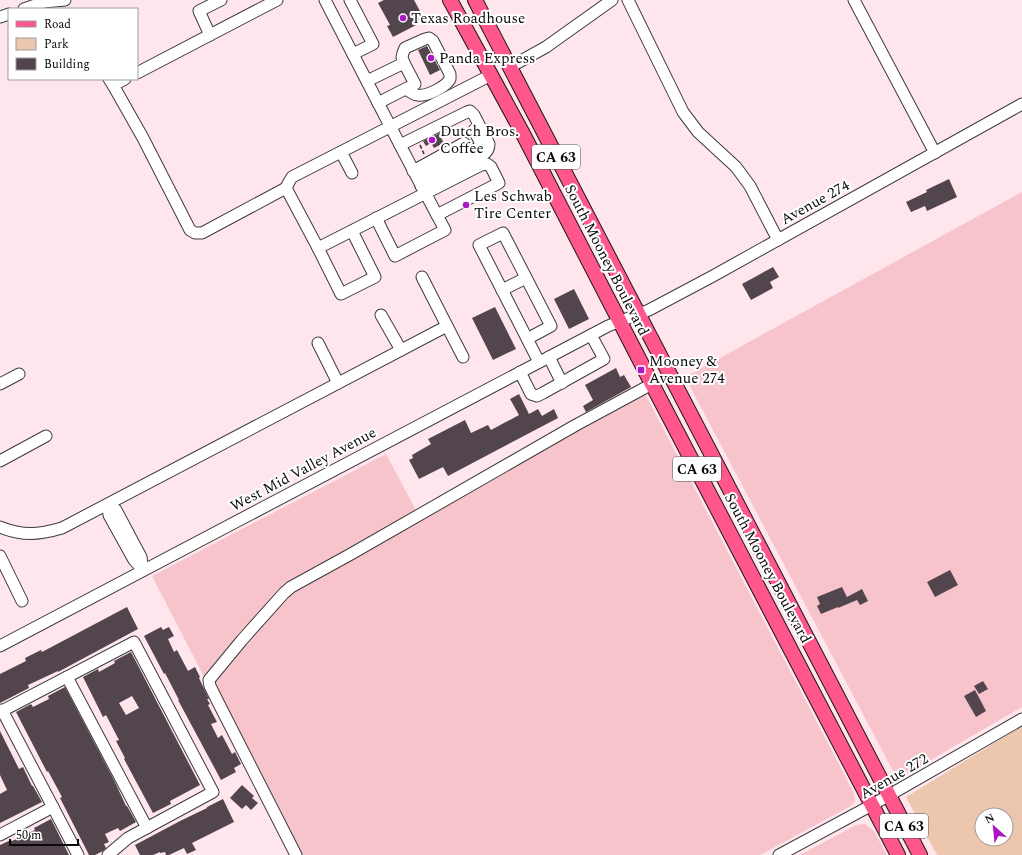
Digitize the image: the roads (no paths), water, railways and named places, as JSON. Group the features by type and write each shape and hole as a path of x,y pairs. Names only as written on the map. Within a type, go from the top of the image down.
{"main road":[{"name":"South Mooney Boulevard","path":"450,0 620,321 898,855"},
{"path":"464,0 495,57 502,64 510,66"},
{"name":"South Mooney Boulevard","path":"475,0 920,855"},
{"path":"491,75 504,80 513,93 548,158 557,172 571,185"}],"street":[{"path":"210,35 199,12 221,0"},
{"path":"138,72 277,0"},
{"path":"325,0 390,126 404,144 419,182 445,230 395,256 376,218"},
{"path":"350,0 373,44 353,54"},
{"path":"510,66 546,47 612,0"},
{"path":"628,0 683,112 698,132 736,167 750,186 778,240"},
{"path":"854,0 935,153"},
{"path":"27,8 44,2 65,2"},
{"path":"378,103 415,84 404,63 402,57 403,53 405,48 429,38 433,41 450,74 450,79 448,83 422,96 415,95 406,89"},
{"path":"367,81 404,63"},
{"path":"111,82 143,138 190,230 195,233 202,233 286,188 292,178 491,75"},
{"name":"Avenue 274","path":"620,321 649,310 707,280 1022,104"},
{"path":"318,248 376,218 419,182 478,148 480,142 466,116 460,115 404,144"},
{"path":"419,182 428,163 464,143"},
{"path":"341,152 352,173"},
{"path":"419,182 481,164 487,164 491,167 499,183 437,215"},
{"path":"286,188 341,294 375,277 352,230"},
{"path":"527,339 551,326 503,233 479,245 527,339 562,383"},
{"path":"422,277 463,357"},
{"path":"502,290 526,278"},
{"path":"381,315 401,350"},
{"name":"West Mid Valley Avenue","path":"0,646 544,359 620,321"},
{"path":"0,528 18,533 34,534 62,528 447,326"},
{"path":"520,372 531,394 533,395 537,396 562,383 604,359 591,335"},
{"path":"318,344 338,383"},
{"path":"0,384 19,374"},
{"path":"296,855 210,686 209,680 284,592 291,587 569,429 652,384"},
{"path":"0,461 46,436"},
{"path":"108,505 116,510 141,557 143,570"},
{"path":"0,556 22,601"},
{"path":"78,855 1,711 134,642 213,792 128,838 108,855"},
{"path":"67,676 147,828"},
{"name":"Avenue 272","path":"779,855 872,806 1022,719"},
{"path":"0,835 53,807"}],"place":[{"name":"Texas Roadhouse","path":"403,18"},
{"name":"Panda Express","path":"431,58"},
{"name":"Dutch Bros. Coffee","path":"432,140"},
{"name":"Les Schwab Tire Center","path":"466,205"},
{"name":"Mooney & Avenue 274","path":"641,370"}]}
